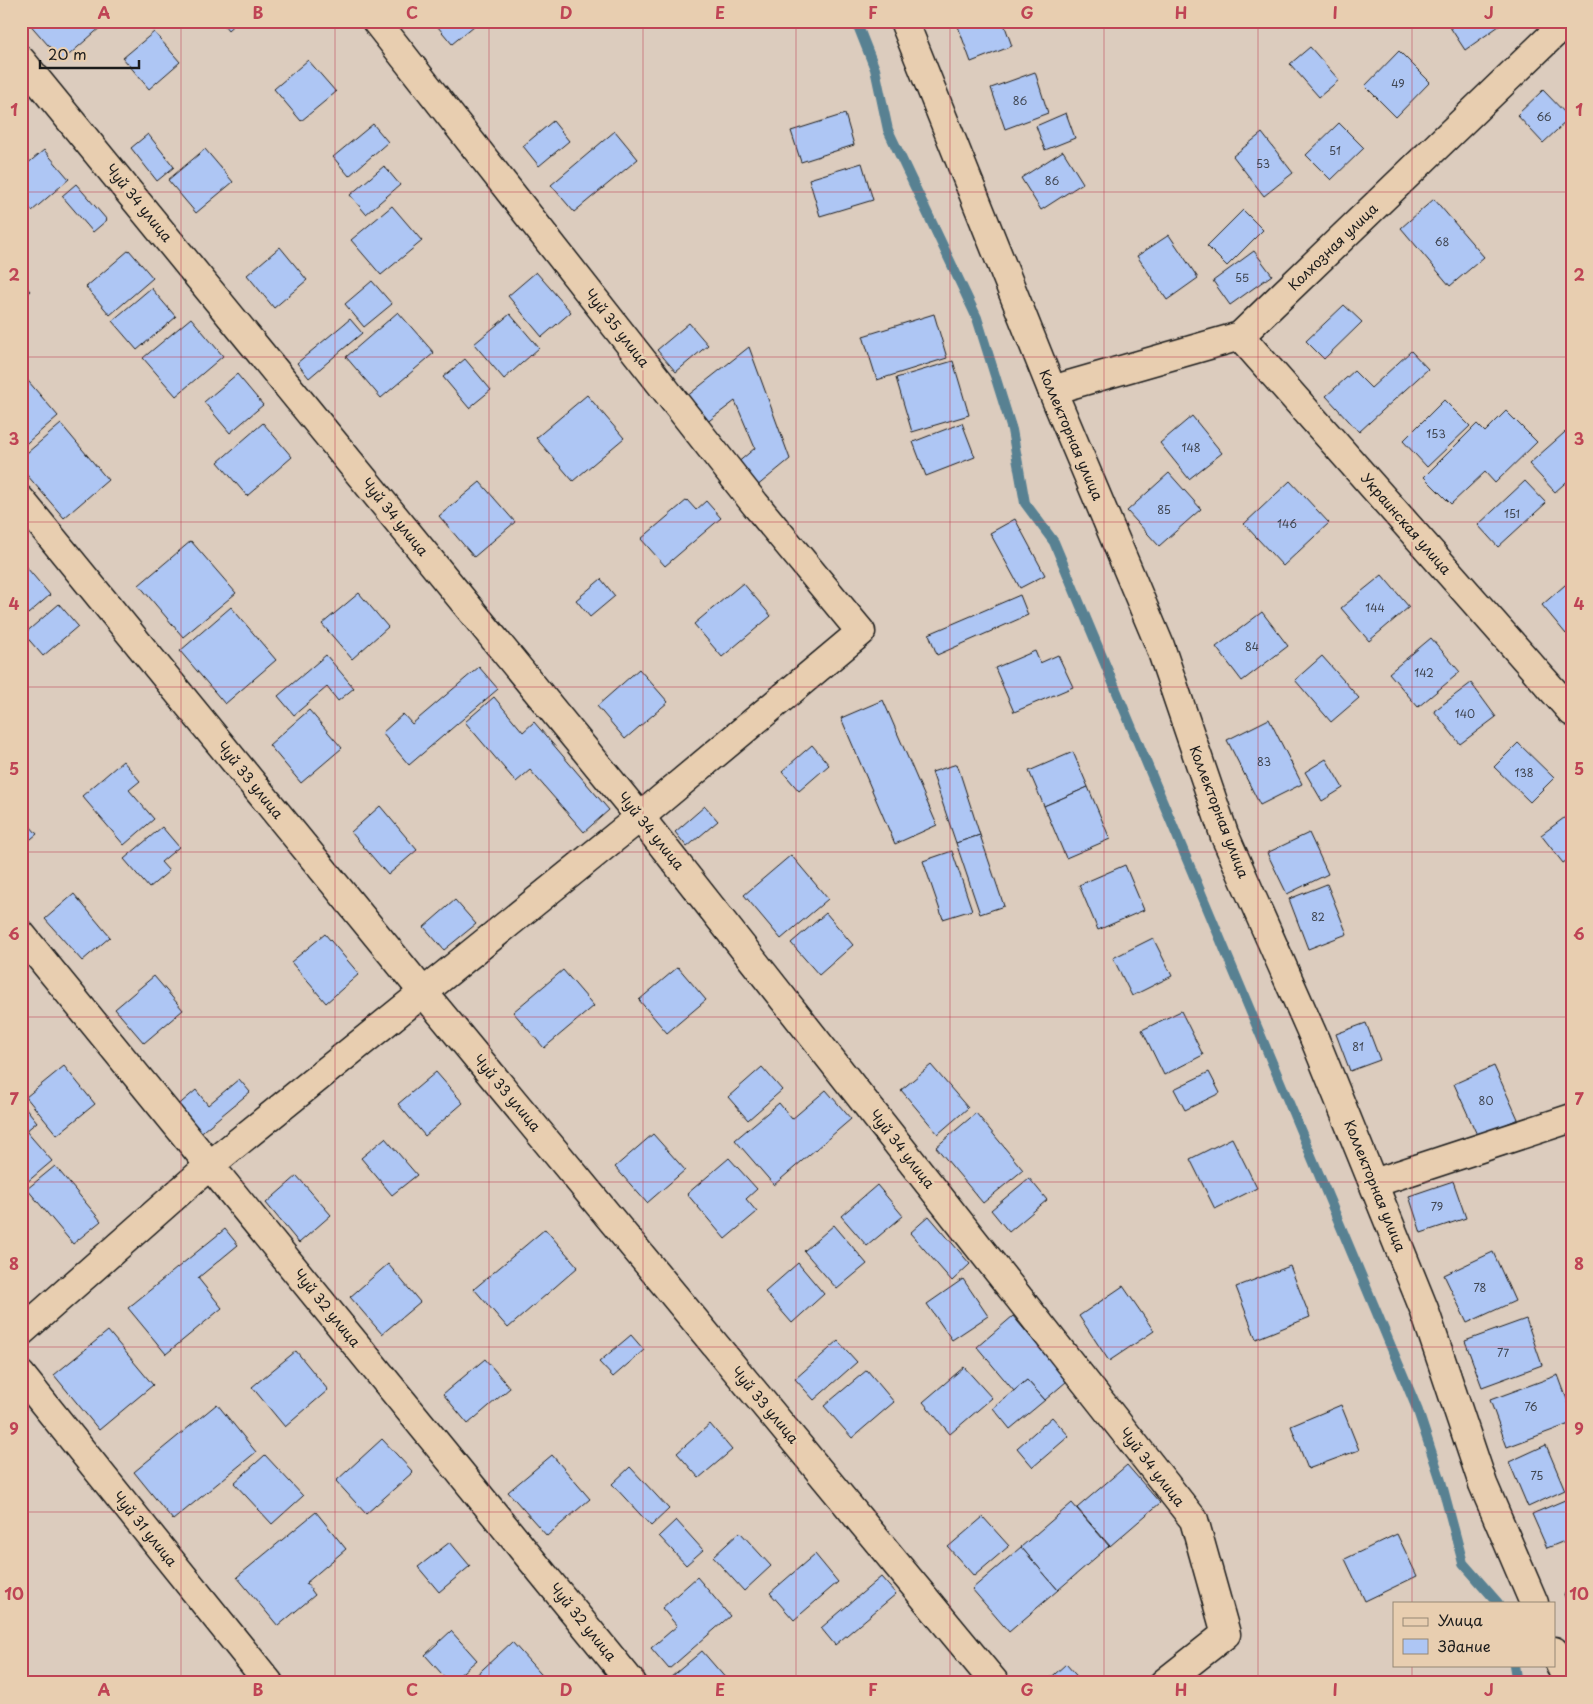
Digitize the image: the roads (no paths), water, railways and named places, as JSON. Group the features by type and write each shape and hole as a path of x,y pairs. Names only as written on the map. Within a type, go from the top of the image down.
{"street":[{"name":"Чуй 35 улица","path":"376,21 754,504 861,632 640,817"},
{"name":"Коллекторная улица","path":"904,21 1052,390 1160,646 1224,834 1315,1040 1374,1184 1424,1309 1483,1484 1534,1602"},
{"name":"Колхозная улица","path":"1052,390 1240,336 1567,21"},
{"name":"Чуй 34 улица","path":"21,60 640,817 1194,1520 1226,1634 1164,1683"},
{"name":"Украинская улица","path":"1240,336 1572,712"},
{"name":"Чуй 33 улица","path":"21,500 423,992 995,1683"},
{"path":"21,1332 210,1165 640,817"},
{"name":"Чуй 32 улица","path":"21,934 632,1683"},
{"path":"1374,1184 1572,1118"},
{"name":"Чуй 31 улица","path":"21,1375 269,1683"},
{"path":"1556,1656 1568,1683"}],"waterway":[{"path":"856,21 875,69 888,130 977,318 1012,430 1025,503 1054,542 1418,1411 1441,1481 1463,1563 1497,1602"},
{"path":"1514,1666 1517,1683"}]}
